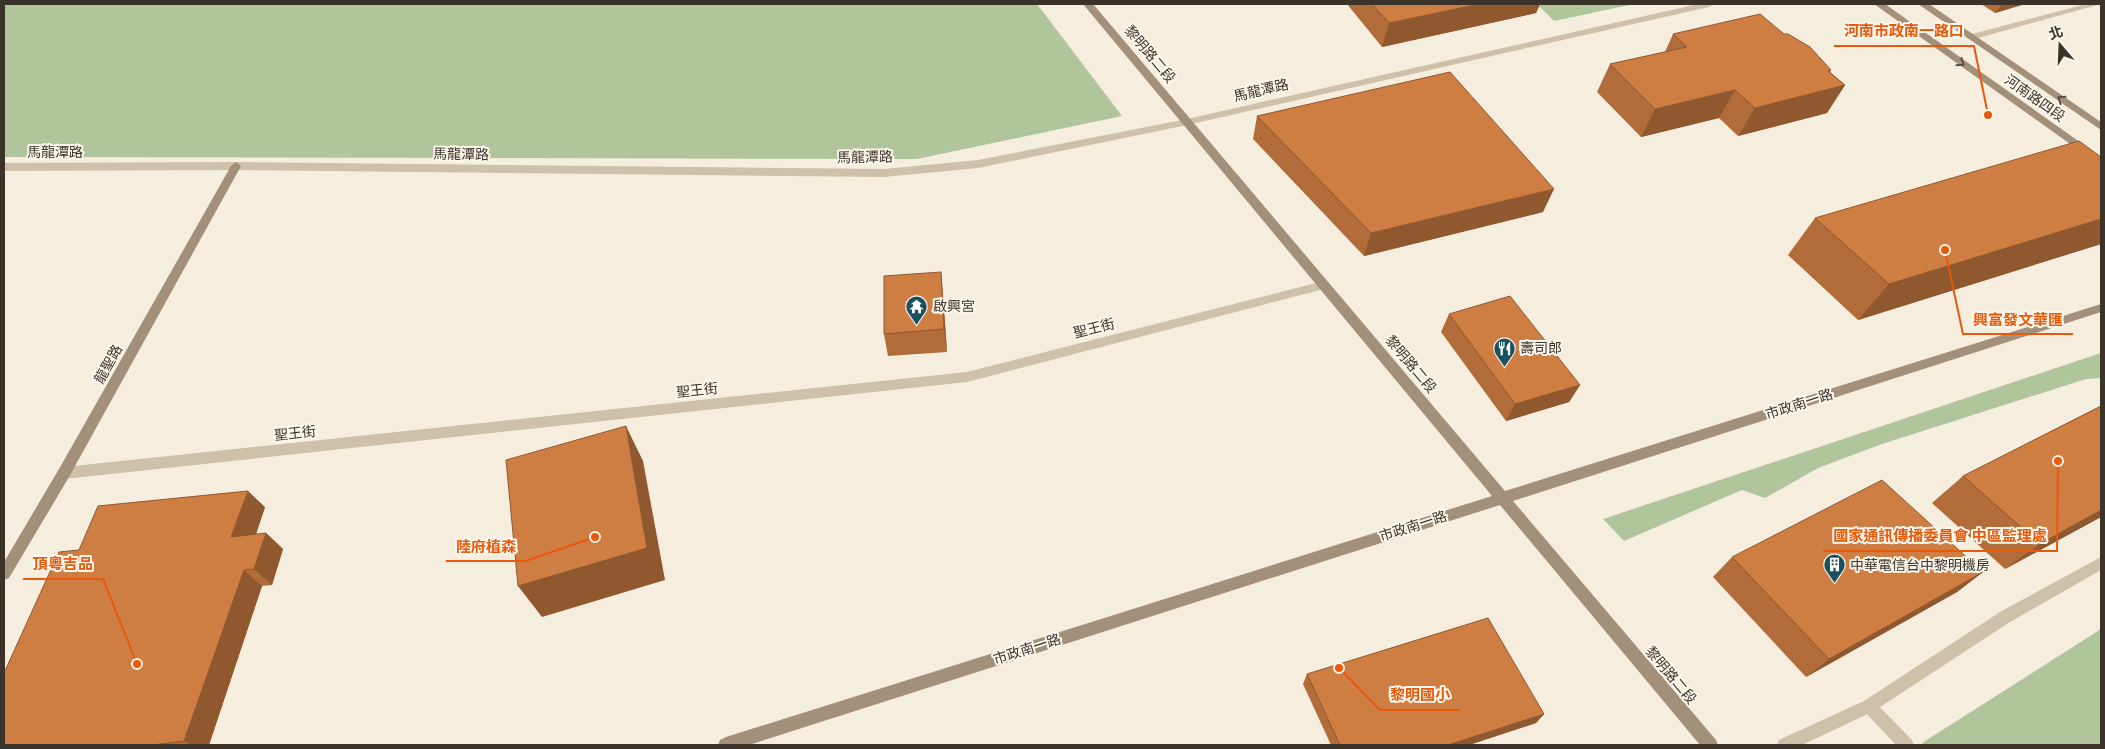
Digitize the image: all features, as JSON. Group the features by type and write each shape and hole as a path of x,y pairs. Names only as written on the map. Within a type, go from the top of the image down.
{"street":[{"name":"黎明路二段","path":"1088,4 1710,745"},
{"name":"馬龍潭路","path":"4,167 236,166 884,173 978,164 1187,122 1709,4"},
{"name":"河南路四段","path":"1879,4 2101,162"},
{"name":"河南路四段","path":"1923,4 2101,127"},
{"path":"1971,37 2096,4"},
{"name":"龍聖路","path":"4,574 64,473 236,166"},
{"name":"聖王街","path":"64,473 967,377 1324,285"},
{"name":"市政南一路","path":"726,745 2101,308"},
{"path":"1785,745 1869,706 2005,617 2101,563"},
{"path":"1869,706 1906,745"}],"green space":[{"path":"4,4 1037,4 1122,116 917,159 4,157"},
{"path":"1537,4 1634,4 1554,21"},
{"path":"2101,353 2101,378 2086,379 1882,444 1818,468 1765,498 1742,490 1624,541 1603,519"},
{"path":"2101,629 2101,745 1924,745 1922,743"}],"building":[{"path":"1372,4 1480,4 1389,23"},
{"path":"1760,14 1784,34 1788,34 1810,47 1831,70 1828,71 1845,85 1755,108 1735,90 1655,109 1610,64 1687,47 1673,34"},
{"path":"1450,72 1554,189 1371,233 1257,116"},
{"path":"2079,141 2101,157 2101,219 1889,284 1815,218"},
{"path":"941,272 944,329 884,334 884,276"},
{"path":"1510,296 1580,385 1515,404 1449,314"},
{"path":"2101,406 2101,510 2040,544 1963,476"},
{"path":"626,426 647,548 518,586 506,460"},
{"name":"中華電信台中黎明機房","path":"1882,480 1983,572 1829,659 1732,557"},
{"path":"248,491 231,537 266,533 254,569 244,570 184,741 152,745 4,745 4,673 59,552 79,550 98,506"},
{"path":"1488,618 1544,714 1448,745 1340,745 1307,674"}],"place":[{"name":"河南市政南一路口","path":"1988,115"},
{"name":"興富發文華匯","path":"1945,250"},
{"name":"啟興宮","path":"917,325"},
{"name":"壽司郎","path":"1504,367"},
{"name":"國家通訊傳播委員會 中區監理處","path":"2058,461"},
{"name":"陸府植森","path":"595,537"},
{"name":"中華電信台中黎明機房","path":"1834,584"},
{"name":"頂粵吉品","path":"137,664"},
{"name":"黎明國小","path":"1339,668"}]}
